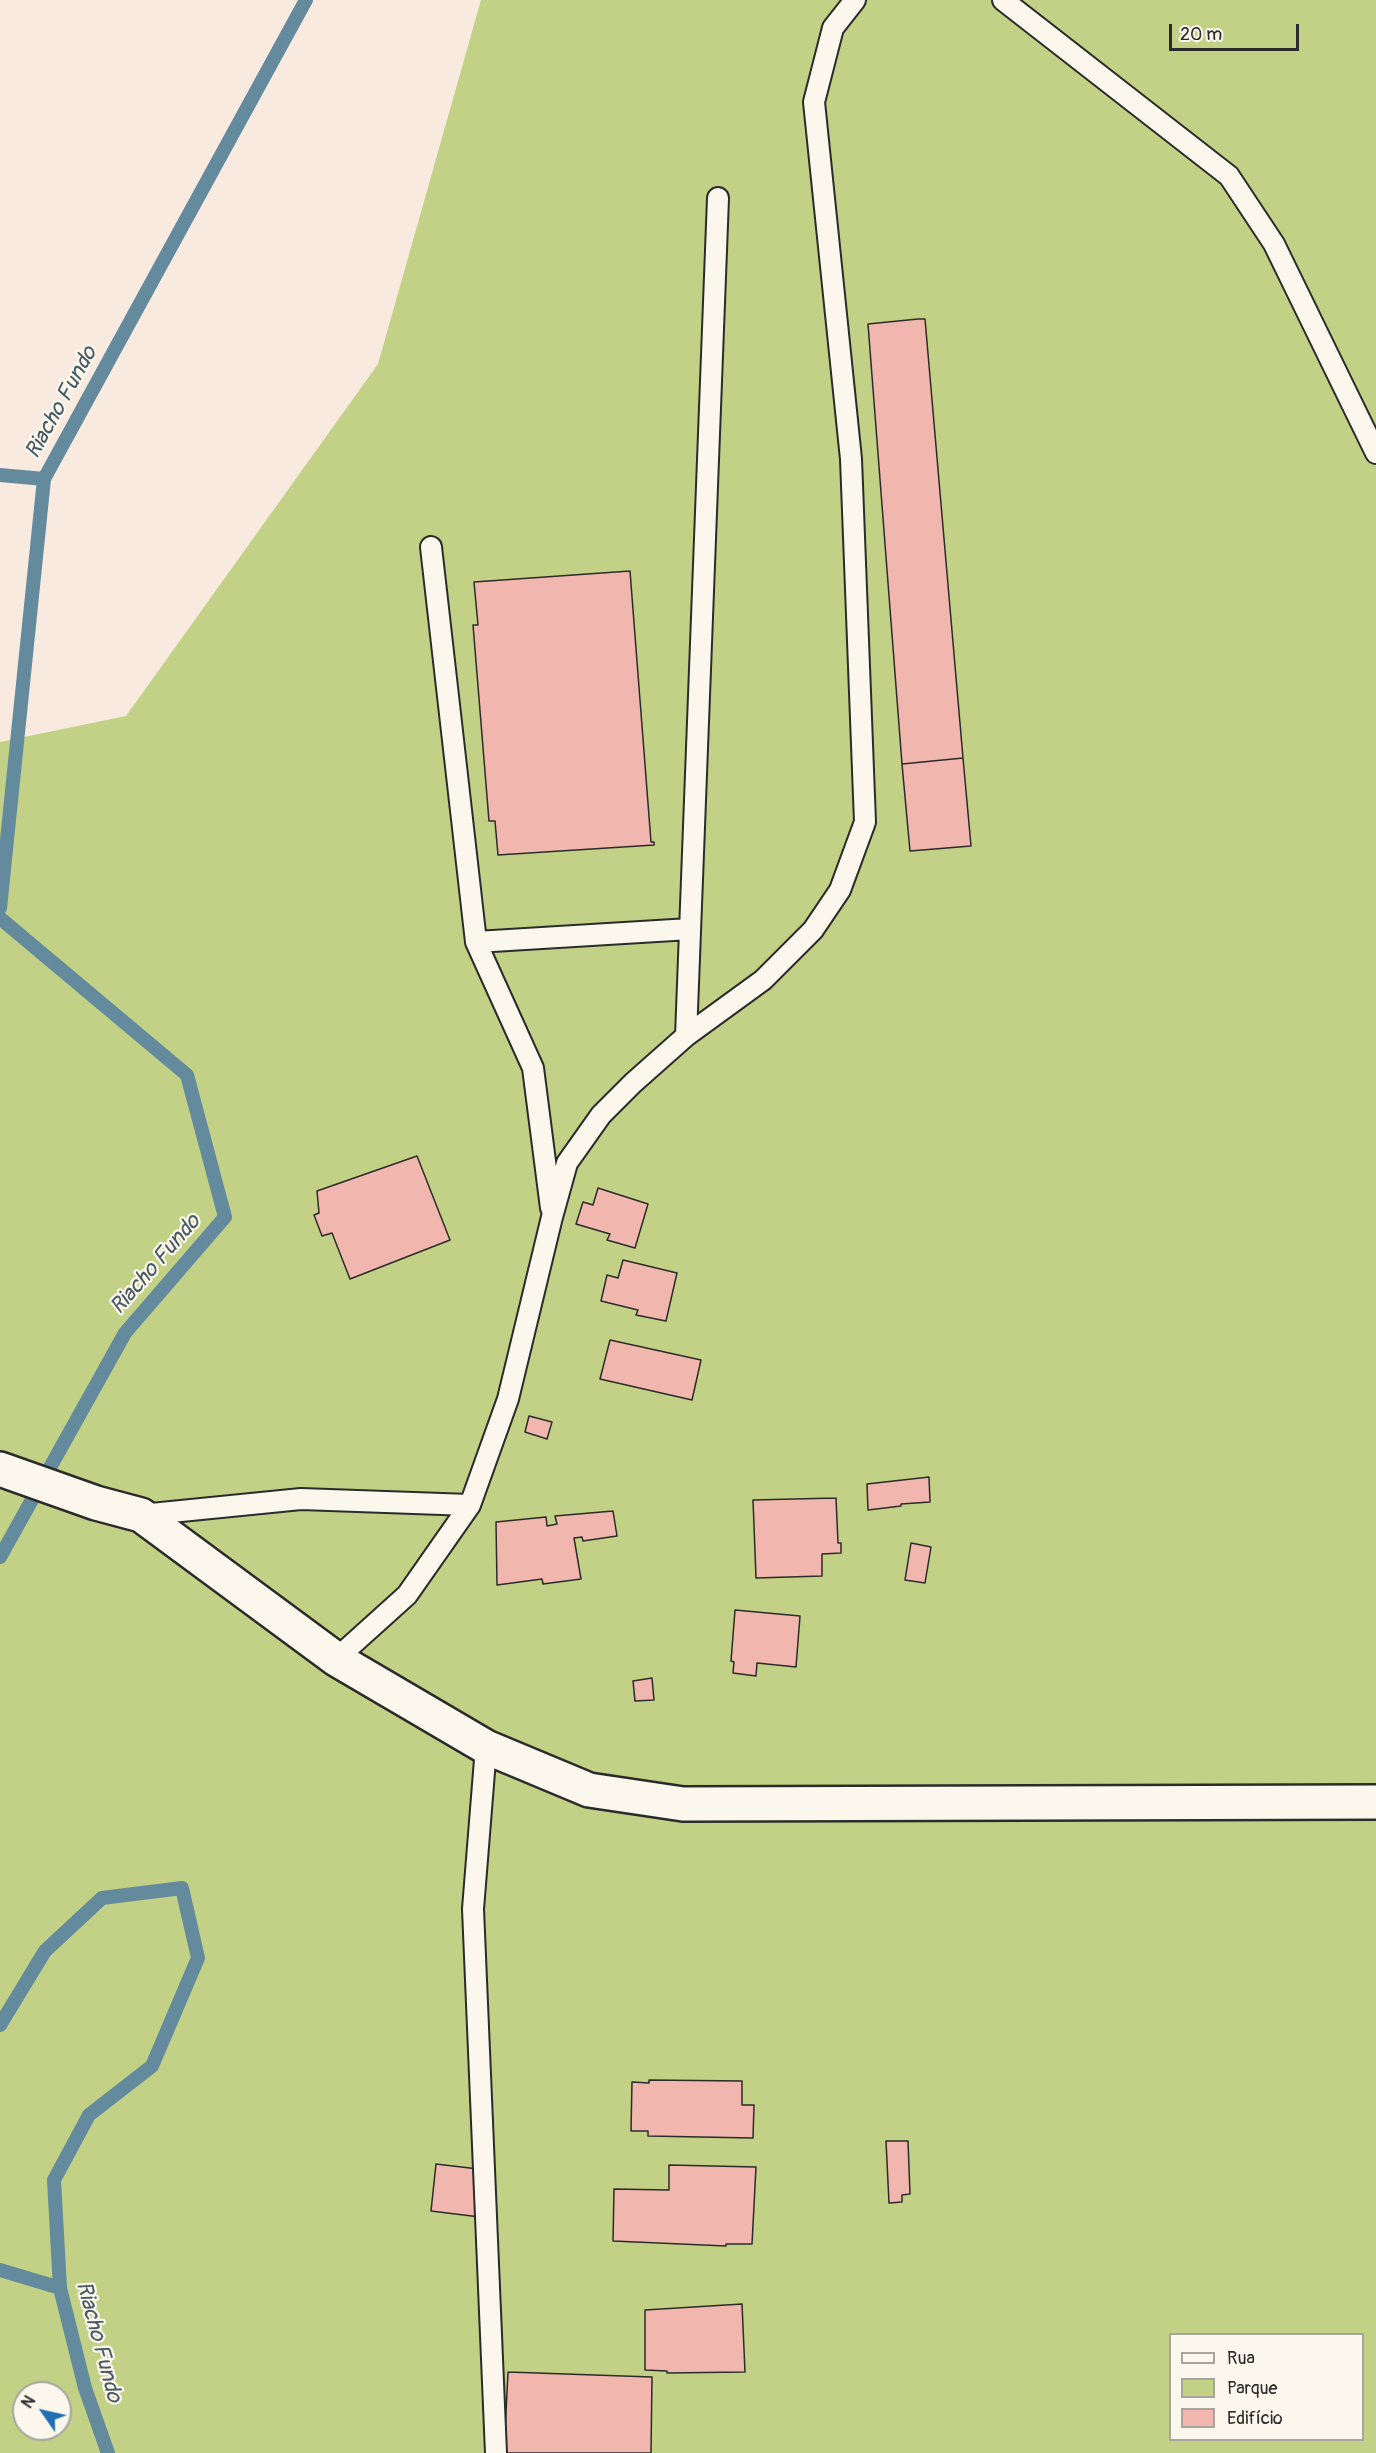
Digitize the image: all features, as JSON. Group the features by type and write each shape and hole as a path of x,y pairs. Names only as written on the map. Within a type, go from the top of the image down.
{"street":[{"path":"7,1472 96,1503 141,1515 336,1659 486,1747 590,1790 683,1804 1376,1802"}],"lane":[{"path":"336,1659 407,1595 470,1505 508,1399 567,1163 601,1115 633,1083 686,1036 763,980 813,930 840,890 865,822 851,459 814,102 833,28 855,0"},
{"path":"1003,0 1229,176 1274,244 1376,453"},
{"path":"686,1036 718,198"},
{"path":"430,547 476,942 533,1068 552,1217"},
{"path":"476,942 690,929"},
{"path":"141,1515 301,1500 470,1505"},
{"path":"486,1747 473,1909 496,2453"}],"green space":[{"path":"481,0 1376,0 1376,2453 0,2453 0,742 126,716 378,364"}],"building":[{"path":"925,319 963,758 902,764 868,324"},
{"path":"630,571 651,842 654,842 654,845 498,855 495,821 489,821 473,625 478,625 474,582"},
{"path":"963,758 971,846 910,851 902,764"},
{"path":"417,1156 450,1240 350,1279 332,1233 322,1236 314,1215 319,1213 317,1191"},
{"path":"598,1188 648,1204 635,1248 607,1240 610,1234 576,1224 583,1202 593,1205"},
{"path":"623,1260 677,1273 666,1321 636,1315 638,1310 601,1301 607,1275 618,1278"},
{"path":"610,1340 701,1360 692,1400 600,1379"},
{"path":"529,1416 552,1422 547,1439 525,1432"},
{"path":"929,1477 930,1502 868,1510 867,1484"},
{"path":"836,1498 838,1543 841,1543 841,1553 822,1554 822,1576 756,1578 753,1500"},
{"path":"613,1511 617,1536 583,1541 582,1537 574,1538 581,1579 543,1584 542,1579 497,1585 496,1522 546,1517 547,1526 557,1524 555,1516"},
{"path":"911,1543 931,1547 925,1583 905,1580"},
{"path":"735,1610 800,1616 796,1667 757,1663 756,1676 733,1673 734,1662 731,1661"},
{"path":"652,1678 654,1700 635,1701 633,1681"},
{"path":"649,2080 742,2081 742,2105 754,2105 753,2138 648,2136 648,2131 631,2131 632,2082 649,2083"},
{"path":"886,2141 908,2141 910,2194 902,2195 902,2202 889,2203"},
{"path":"436,2164 495,2171 488,2218 431,2211"},
{"path":"669,2165 756,2167 752,2244 726,2244 726,2246 613,2241 614,2189 669,2190"},
{"path":"742,2304 745,2372 667,2373 667,2371 645,2370 645,2310"},
{"path":"508,2372 652,2377 651,2453 504,2453"}],"waterway":[{"name":"Riacho Fundo","path":"0,908 44,479 306,0"},
{"path":"0,475 44,479"},
{"name":"Riacho Fundo","path":"0,918 187,1075 225,1217 125,1333 0,1557"},
{"name":"Riacho Fundo","path":"0,2025 45,1951 102,1898 182,1888 198,1958 152,2066 89,2115 54,2180 60,2288 85,2388 108,2453"},
{"path":"0,2270 60,2288"}]}
